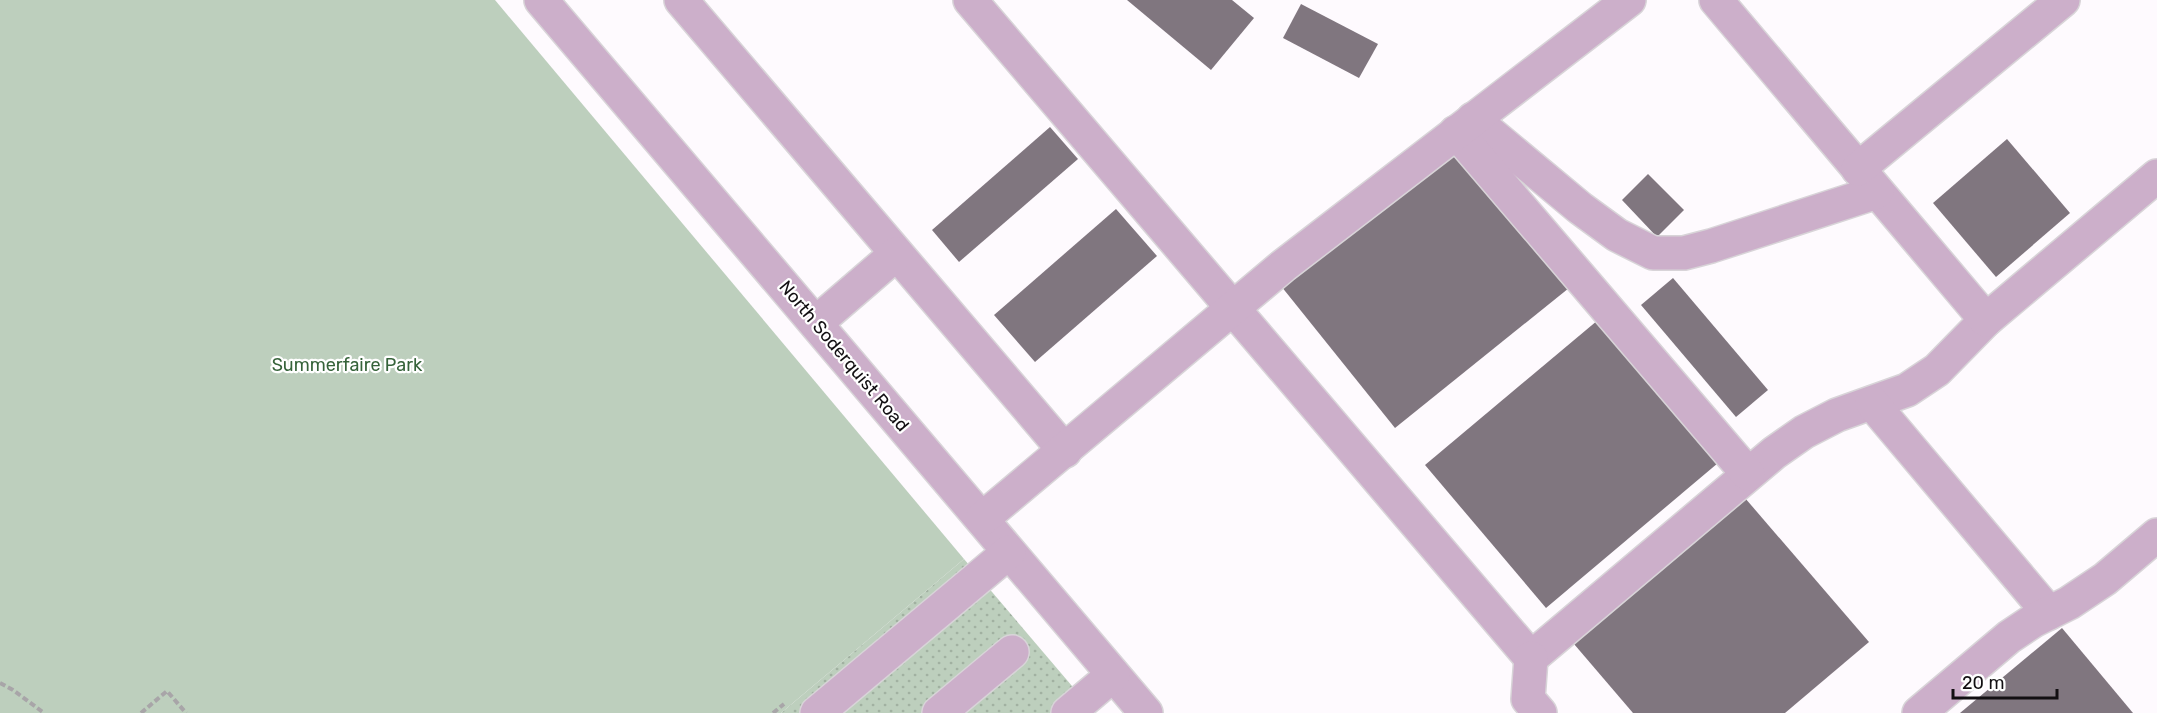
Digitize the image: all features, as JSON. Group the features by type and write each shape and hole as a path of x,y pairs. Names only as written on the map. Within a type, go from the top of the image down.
{"street":[{"name":"North Soderquist Road","path":"541,0 1146,713"},
{"path":"681,0 1065,451"},
{"path":"970,0 1531,658 1528,699 1540,713"},
{"path":"982,519 1282,266 1629,0"},
{"path":"1716,0 1986,320"},
{"path":"1465,125 1617,235 1653,253 1684,253 1702,248 1868,180 2063,0"},
{"path":"1465,125 1748,474"},
{"path":"1531,658 1748,474 1804,432 1837,414 1907,390 1937,370 1986,320 2157,176"},
{"path":"816,323 896,254"},
{"path":"1872,403 2049,613"},
{"path":"1919,713 2009,637 2033,621 2070,603 2105,579 2157,535"},
{"path":"817,713 1009,552"},
{"path":"939,713 1012,652"},
{"path":"1068,713 1113,675"}],"path":[{"path":"0,683 44,713"},
{"path":"141,713 167,691 186,713"}],"green space":[{"name":"Summerfaire Park","path":"0,0 495,0 964,559 781,713 0,713"},
{"path":"964,559 1095,713 781,713"}],"building":[{"path":"1127,0 1232,0 1254,18 1211,70"},
{"path":"1301,4 1378,44 1359,78 1283,38"},
{"path":"1050,127 1078,159 959,262 932,230"},
{"path":"2007,139 2070,213 1996,277 1933,203"},
{"path":"1451,141 1569,288 1395,428 1277,281"},
{"path":"1648,174 1684,210 1657,237 1622,200"},
{"path":"1116,209 1157,256 1035,362 994,315"},
{"path":"1673,278 1768,390 1736,417 1641,305"},
{"path":"1598,320 1718,463 1546,608 1425,465"},
{"path":"1745,498 1869,642 1785,713 1633,713 1574,644"},
{"path":"2062,628 2133,713 1960,713"}]}
